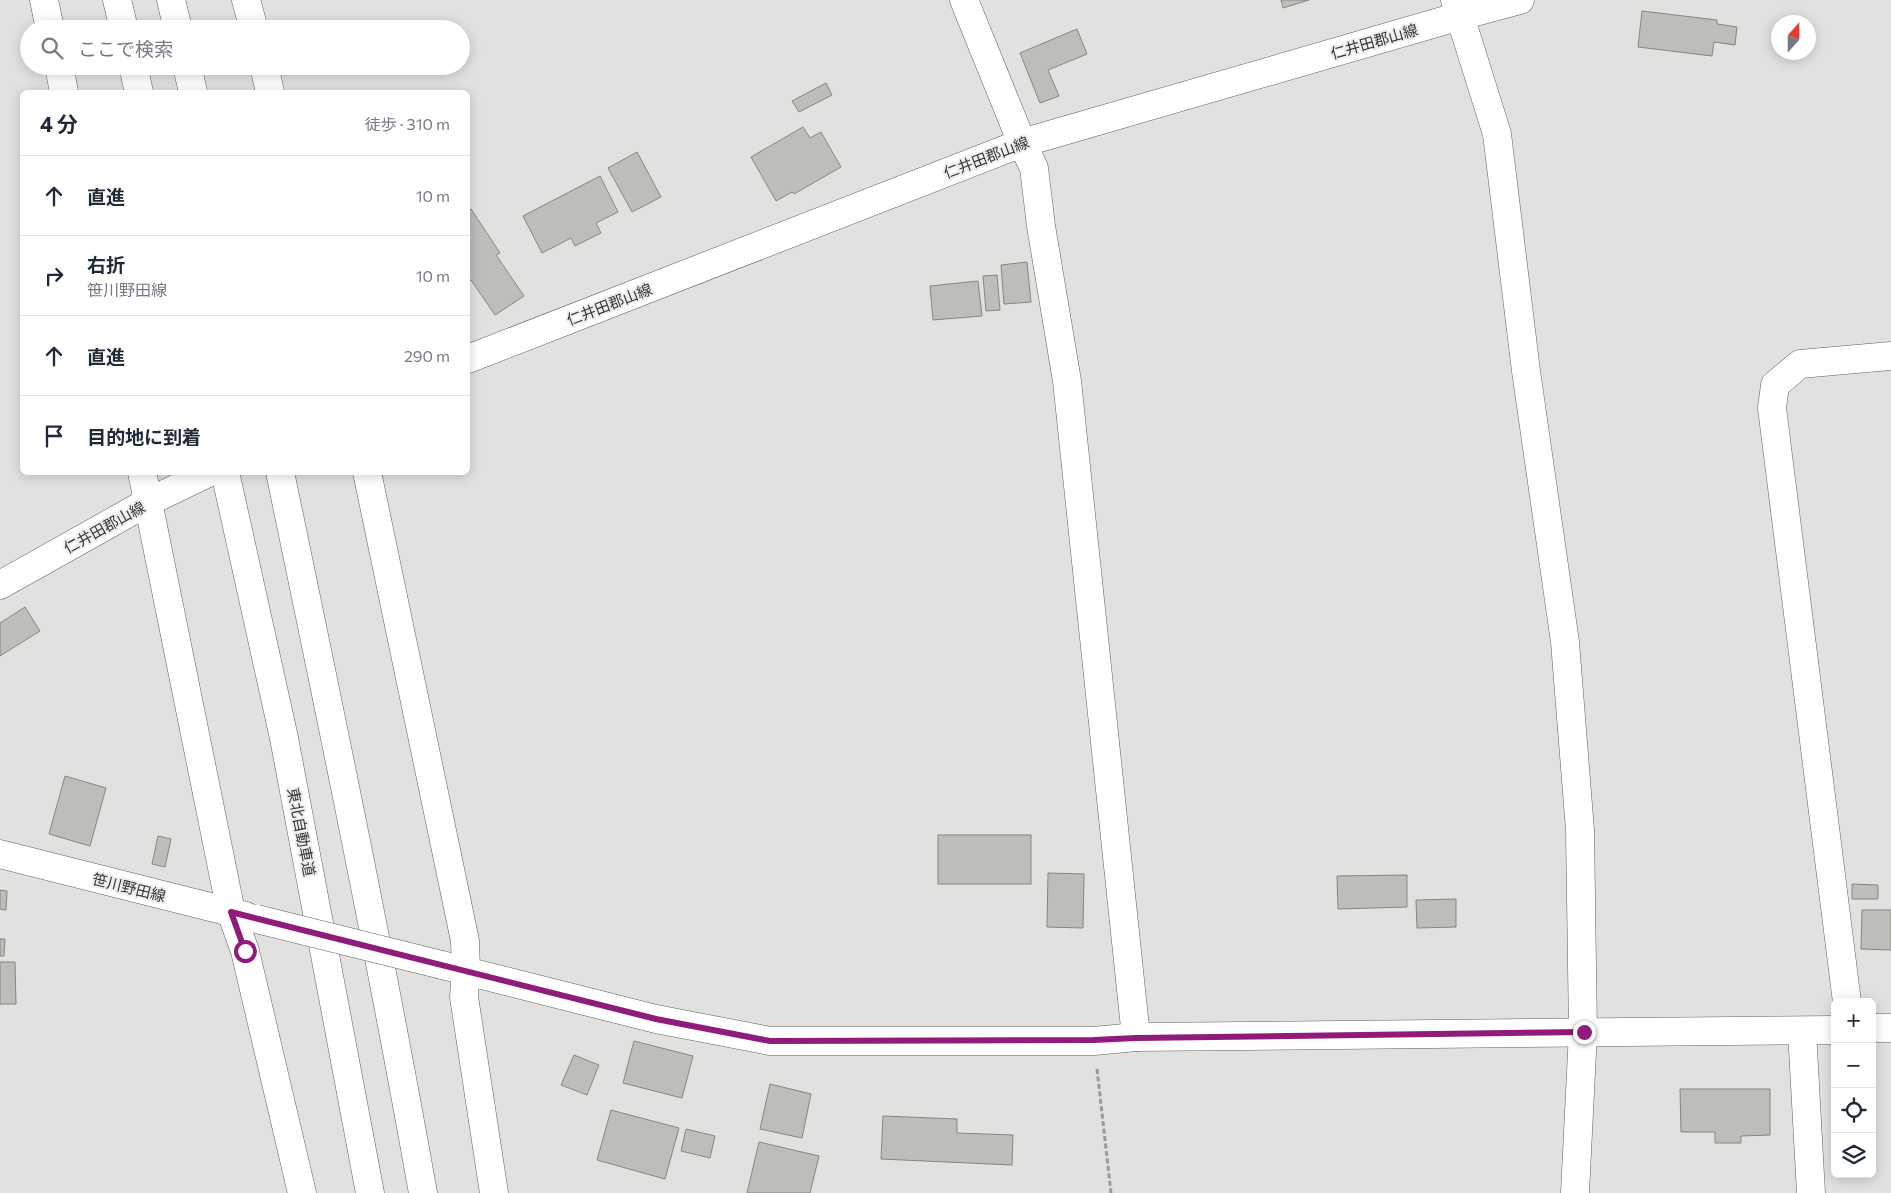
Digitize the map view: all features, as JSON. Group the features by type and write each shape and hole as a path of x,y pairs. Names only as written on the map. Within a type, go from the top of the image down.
{"main road":[{"path":"44,0 48,20"},
{"path":"117,0 122,20"},
{"path":"171,0 176,20"},
{"path":"246,0 252,20"},
{"path":"964,0 1034,168 1041,226 1068,382 1136,1038"},
{"name":"仁井田郡山線","path":"470,358 1022,143 1457,8 1520,0"},
{"path":"1457,8 1497,134 1526,370 1564,642 1580,830 1584,1032 1575,1193"},
{"path":"61,75 64,90"},
{"path":"135,75 139,90"},
{"path":"189,75 193,90"},
{"path":"266,75 270,90"},
{"path":"1846,998 1772,408 1775,385 1800,364 1891,356"},
{"path":"143,475 231,912 245,951 302,1193"},
{"name":"仁井田郡山線","path":"0,585 148,502 204,475"},
{"name":"東北自動車道","path":"226,475 284,738 370,1193"},
{"path":"281,475 338,754 423,1193"},
{"path":"368,475 463,931 454,968 464,997 494,1193"},
{"name":"笹川野田線","path":"0,854 656,1019 770,1041 1094,1040 1831,1030"},
{"path":"1876,1028 1891,1028"},
{"path":"1802,1031 1812,1193"}],"path":[{"path":"1094,1040 1111,1193"}],"building":[{"path":"1281,0 1309,0 1283,8"},
{"path":"1642,11 1717,20 1717,24 1737,27 1735,45 1714,42 1712,56 1638,47"},
{"path":"1077,29 1087,54 1048,70 1059,96 1040,103 1020,53"},
{"path":"826,83 832,95 799,112 792,101"},
{"path":"803,127 810,138 821,132 841,167 794,194 792,192 776,201 751,157"},
{"path":"637,152 661,197 632,212 608,168"},
{"path":"600,176 618,212 596,223 601,233 575,246 571,238 542,253 523,216"},
{"path":"470,210 500,253 496,255 524,296 495,315 470,281"},
{"path":"1027,262 1031,302 1004,304 1001,265"},
{"path":"997,275 1000,310 986,311 983,276"},
{"path":"978,281 982,316 933,320 930,286"},
{"path":"25,607 40,631 0,656 0,623"},
{"path":"65,776 106,788 90,846 49,834"},
{"path":"938,835 1031,835 1031,884 938,884"},
{"path":"158,836 171,839 165,867 152,864"},
{"path":"1048,873 1084,874 1083,928 1047,927"},
{"path":"1407,875 1407,907 1338,909 1337,876"},
{"path":"1852,884 1878,885 1878,899 1852,899"},
{"path":"0,890 7,891 6,910 0,909"},
{"path":"1456,899 1456,927 1417,928 1416,900"},
{"path":"1862,910 1891,910 1891,950 1861,949"},
{"path":"0,939 5,939 4,956 0,956"},
{"path":"0,962 15,962 16,1004 0,1004"},
{"path":"634,1041 693,1056 682,1098 623,1083"},
{"path":"574,1055 599,1065 587,1095 561,1085"},
{"path":"770,1084 811,1094 802,1138 760,1129"},
{"path":"1680,1089 1770,1089 1770,1135 1741,1136 1741,1143 1715,1143 1715,1132 1681,1132"},
{"path":"611,1110 679,1128 665,1179 597,1160"},
{"path":"883,1116 957,1119 957,1133 1013,1135 1012,1165 881,1159"},
{"path":"686,1129 715,1136 710,1158 681,1151"},
{"path":"759,1142 819,1156 810,1193 747,1193"}],"route":[{"path":"245,951 231,912 656,1019 770,1041 1094,1040 1584,1032"}]}
